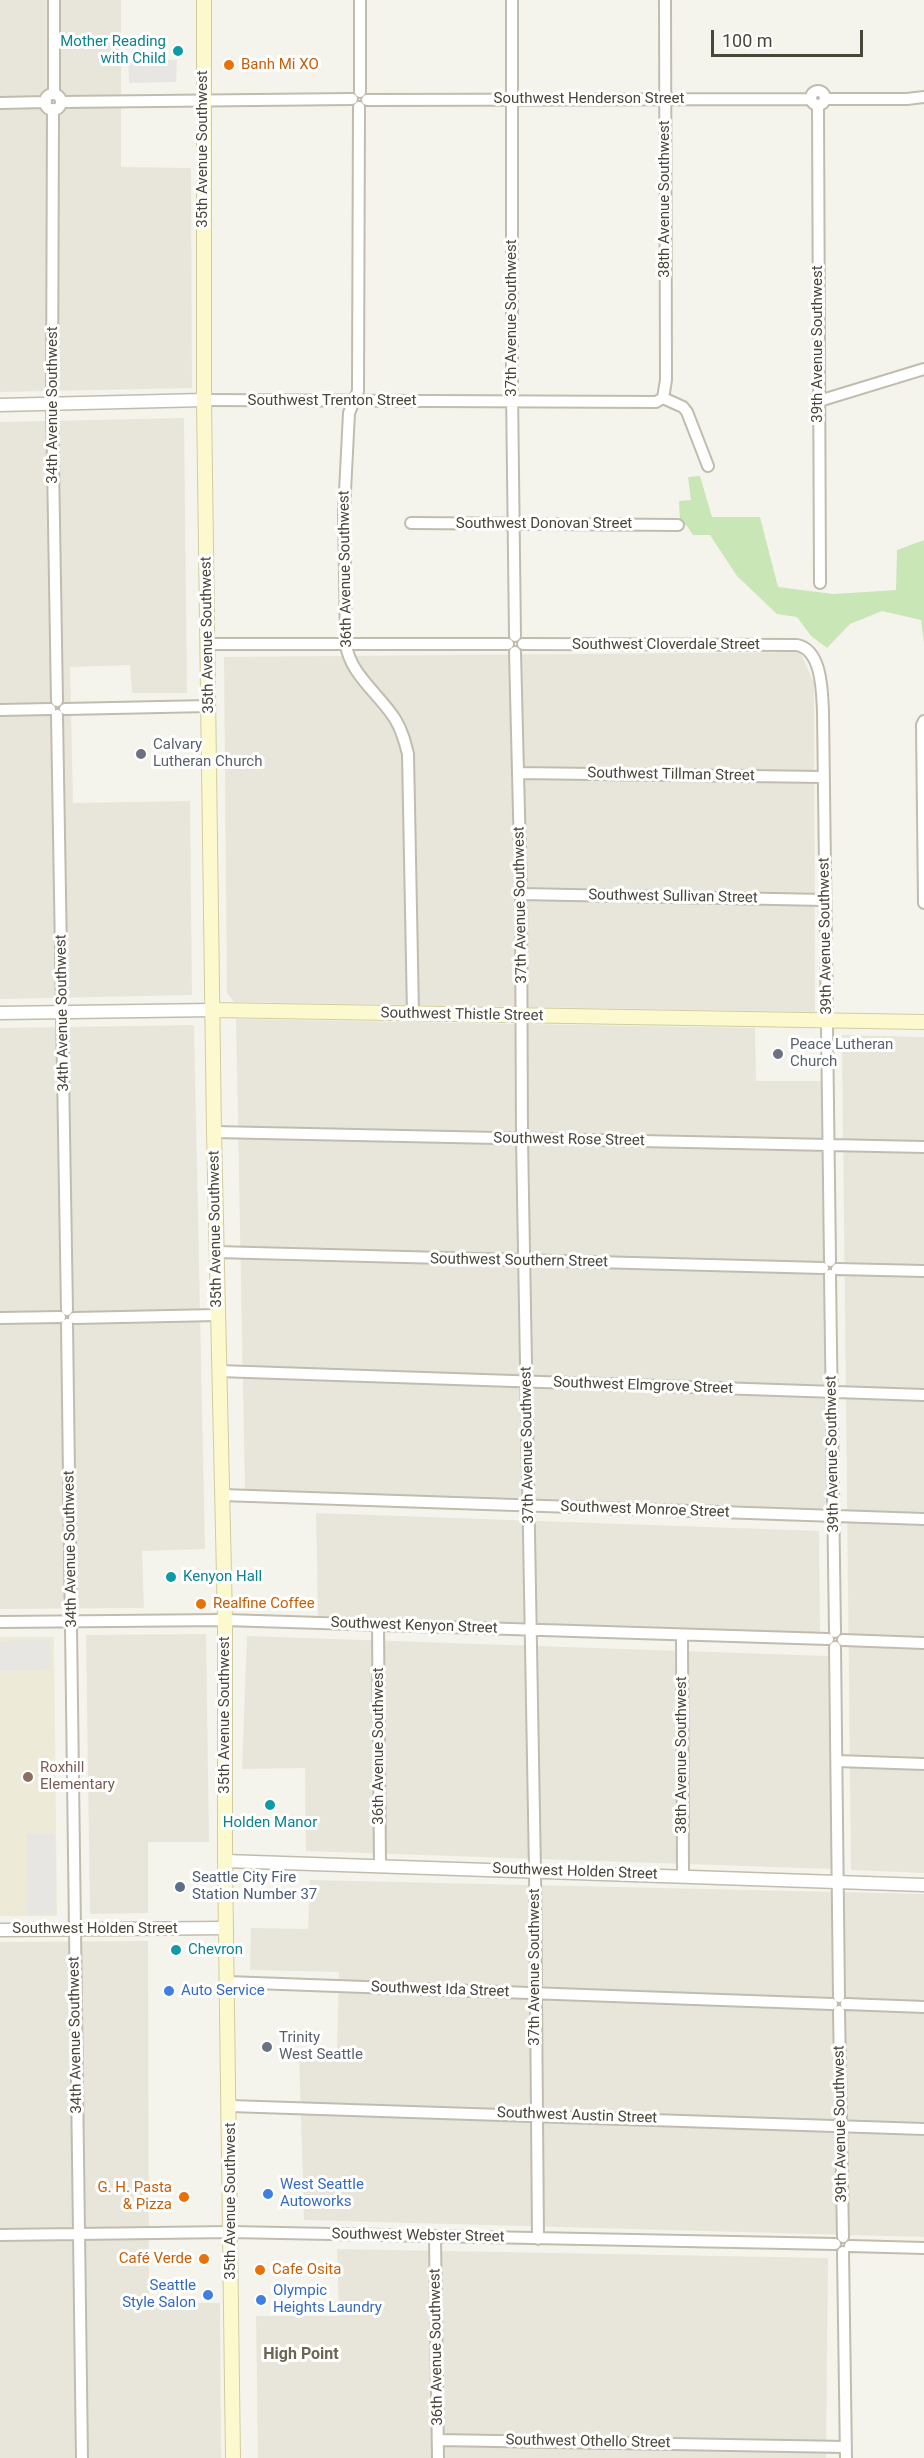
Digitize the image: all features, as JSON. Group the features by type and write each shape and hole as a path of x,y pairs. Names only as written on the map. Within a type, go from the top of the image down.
{"main road":[{"name":"35th Avenue Southwest","path":"204,0 202,101 204,400 216,1252 225,1620 225,1861 233,2458"},
{"name":"Southwest Thistle Street","path":"213,1010 924,1022"}],"street":[{"name":"34th Avenue Southwest","path":"54,0 52,404 72,1621 82,2458"},
{"name":"36th Avenue Southwest","path":"360,0 358,391 349,413 344,511 346,644 349,658 395,719 408,754 412,1014"},
{"name":"37th Avenue Southwest","path":"512,0 512,402 521,894 522,1139 530,1506 538,2239"},
{"name":"38th Avenue Southwest","path":"663,398 666,380 665,0"},
{"name":"Southwest Henderson Street","path":"0,103 359,99 818,101 924,97"},
{"name":"39th Avenue Southwest","path":"818,101 820,583"},
{"path":"819,401 924,369"},
{"name":"Southwest Trenton Street","path":"0,405 204,400 656,402 663,398"},
{"path":"663,398 684,407 708,466"},
{"name":"Southwest Donovan Street","path":"411,523 678,525"},
{"name":"Southwest Cloverdale Street","path":"208,644 797,645 808,650"},
{"name":"39th Avenue Southwest","path":"808,650 817,669 822,689 824,777 846,2452"},
{"path":"0,710 208,706"},
{"path":"924,721 922,725 924,903"},
{"name":"Southwest Tillman Street","path":"519,773 824,777"},
{"name":"Southwest Sullivan Street","path":"521,894 825,900"},
{"name":"Southwest Thistle Street","path":"0,1013 213,1010"},
{"name":"Southwest Rose Street","path":"214,1132 924,1147"},
{"name":"Southwest Southern Street","path":"216,1252 924,1271"},
{"path":"0,1318 218,1315"},
{"name":"Southwest Elmgrove Street","path":"219,1371 924,1395"},
{"name":"Southwest Monroe Street","path":"222,1496 924,1519"},
{"name":"Southwest Kenyon Street","path":"0,1622 225,1620 924,1643"},
{"name":"36th Avenue Southwest","path":"378,1626 380,1866"},
{"name":"38th Avenue Southwest","path":"682,1635 683,1875"},
{"path":"837,1761 924,1764"},
{"name":"Southwest Holden Street","path":"225,1861 924,1885"},
{"name":"Southwest Holden Street","path":"0,1930 226,1928"},
{"name":"Southwest Ida Street","path":"228,1982 924,2007"},
{"name":"Southwest Austin Street","path":"230,2106 924,2129"},
{"name":"Southwest Webster Street","path":"0,2235 231,2232 924,2248"},
{"name":"36th Avenue Southwest","path":"435,2237 438,2458"},
{"name":"Southwest Othello Street","path":"438,2440 846,2452"}],"shaded area":[{"path":"0,0 121,0 121,167 191,168 192,388 0,392"},
{"path":"128,60 177,60 176,82 129,83"},
{"path":"184,418 187,693 132,693 130,665 70,667 73,803 190,801 192,995 0,999 0,422"},
{"path":"800,652 814,683 815,1012 234,1002 227,993 224,657"},
{"path":"236,1019 755,1028 756,1081 821,1081 827,1501 822,1509 245,1491"},
{"path":"194,1025 205,1549 142,1551 144,1608 0,1609 0,1028"},
{"path":"842,1035 924,1037 924,1873 851,1870"},
{"path":"316,1513 819,1531 820,1633 318,1616"},
{"path":"206,1634 209,1842 148,1842 148,1913 90,1914 86,1635"},
{"path":"247,1636 828,1656 832,1869 306,1851 305,1768 242,1769"},
{"name":"Roxhill Elementary","path":"0,1637 54,1637 57,1916 0,1916"},
{"path":"50,1640 51,1670 0,1671 0,1641"},
{"path":"27,1834 55,1834 56,1914 28,1915"},
{"path":"310,1880 924,1894 924,2237 304,2220 299,2051 337,2051 339,1972 250,1970 251,1928 308,1929"},
{"path":"148,1941 149,2303 220,2303 221,2458 0,2458 0,1942"},
{"path":"337,2249 828,2258 826,2458 258,2458 256,2316 339,2316"}],"green space":[{"path":"700,476 712,517 760,517 778,587 833,594 896,590 897,550 924,540 924,643 921,620 882,611 850,624 827,648 811,636 797,617 777,614 737,576 710,535 693,535 687,526 680,523 679,501 691,500 688,477"}],"place":[{"name":"Mother Reading with Child","path":"178,51"},
{"name":"Banh Mi XO","path":"229,65"},
{"name":"Calvary Lutheran Church","path":"141,754"},
{"name":"Peace Lutheran Church","path":"778,1054"},
{"name":"Kenyon Hall","path":"171,1577"},
{"name":"Realfine Coffee","path":"201,1604"},
{"name":"Roxhill Elementary","path":"28,1777"},
{"name":"Holden Manor","path":"270,1805"},
{"name":"Seattle City Fire Station Number 37","path":"180,1887"},
{"name":"Chevron","path":"176,1950"},
{"name":"Auto Service","path":"169,1991"},
{"name":"Trinity West Seattle","path":"267,2047"},
{"name":"West Seattle Autoworks","path":"268,2194"},
{"name":"G. H. Pasta & Pizza","path":"184,2197"},
{"name":"Café Verde","path":"204,2259"},
{"name":"Cafe Osita","path":"260,2270"},
{"name":"Seattle Style Salon","path":"208,2295"},
{"name":"Olympic Heights Laundry","path":"261,2300"}],"district":[{"name":"High Point","path":"301,2355"}]}
